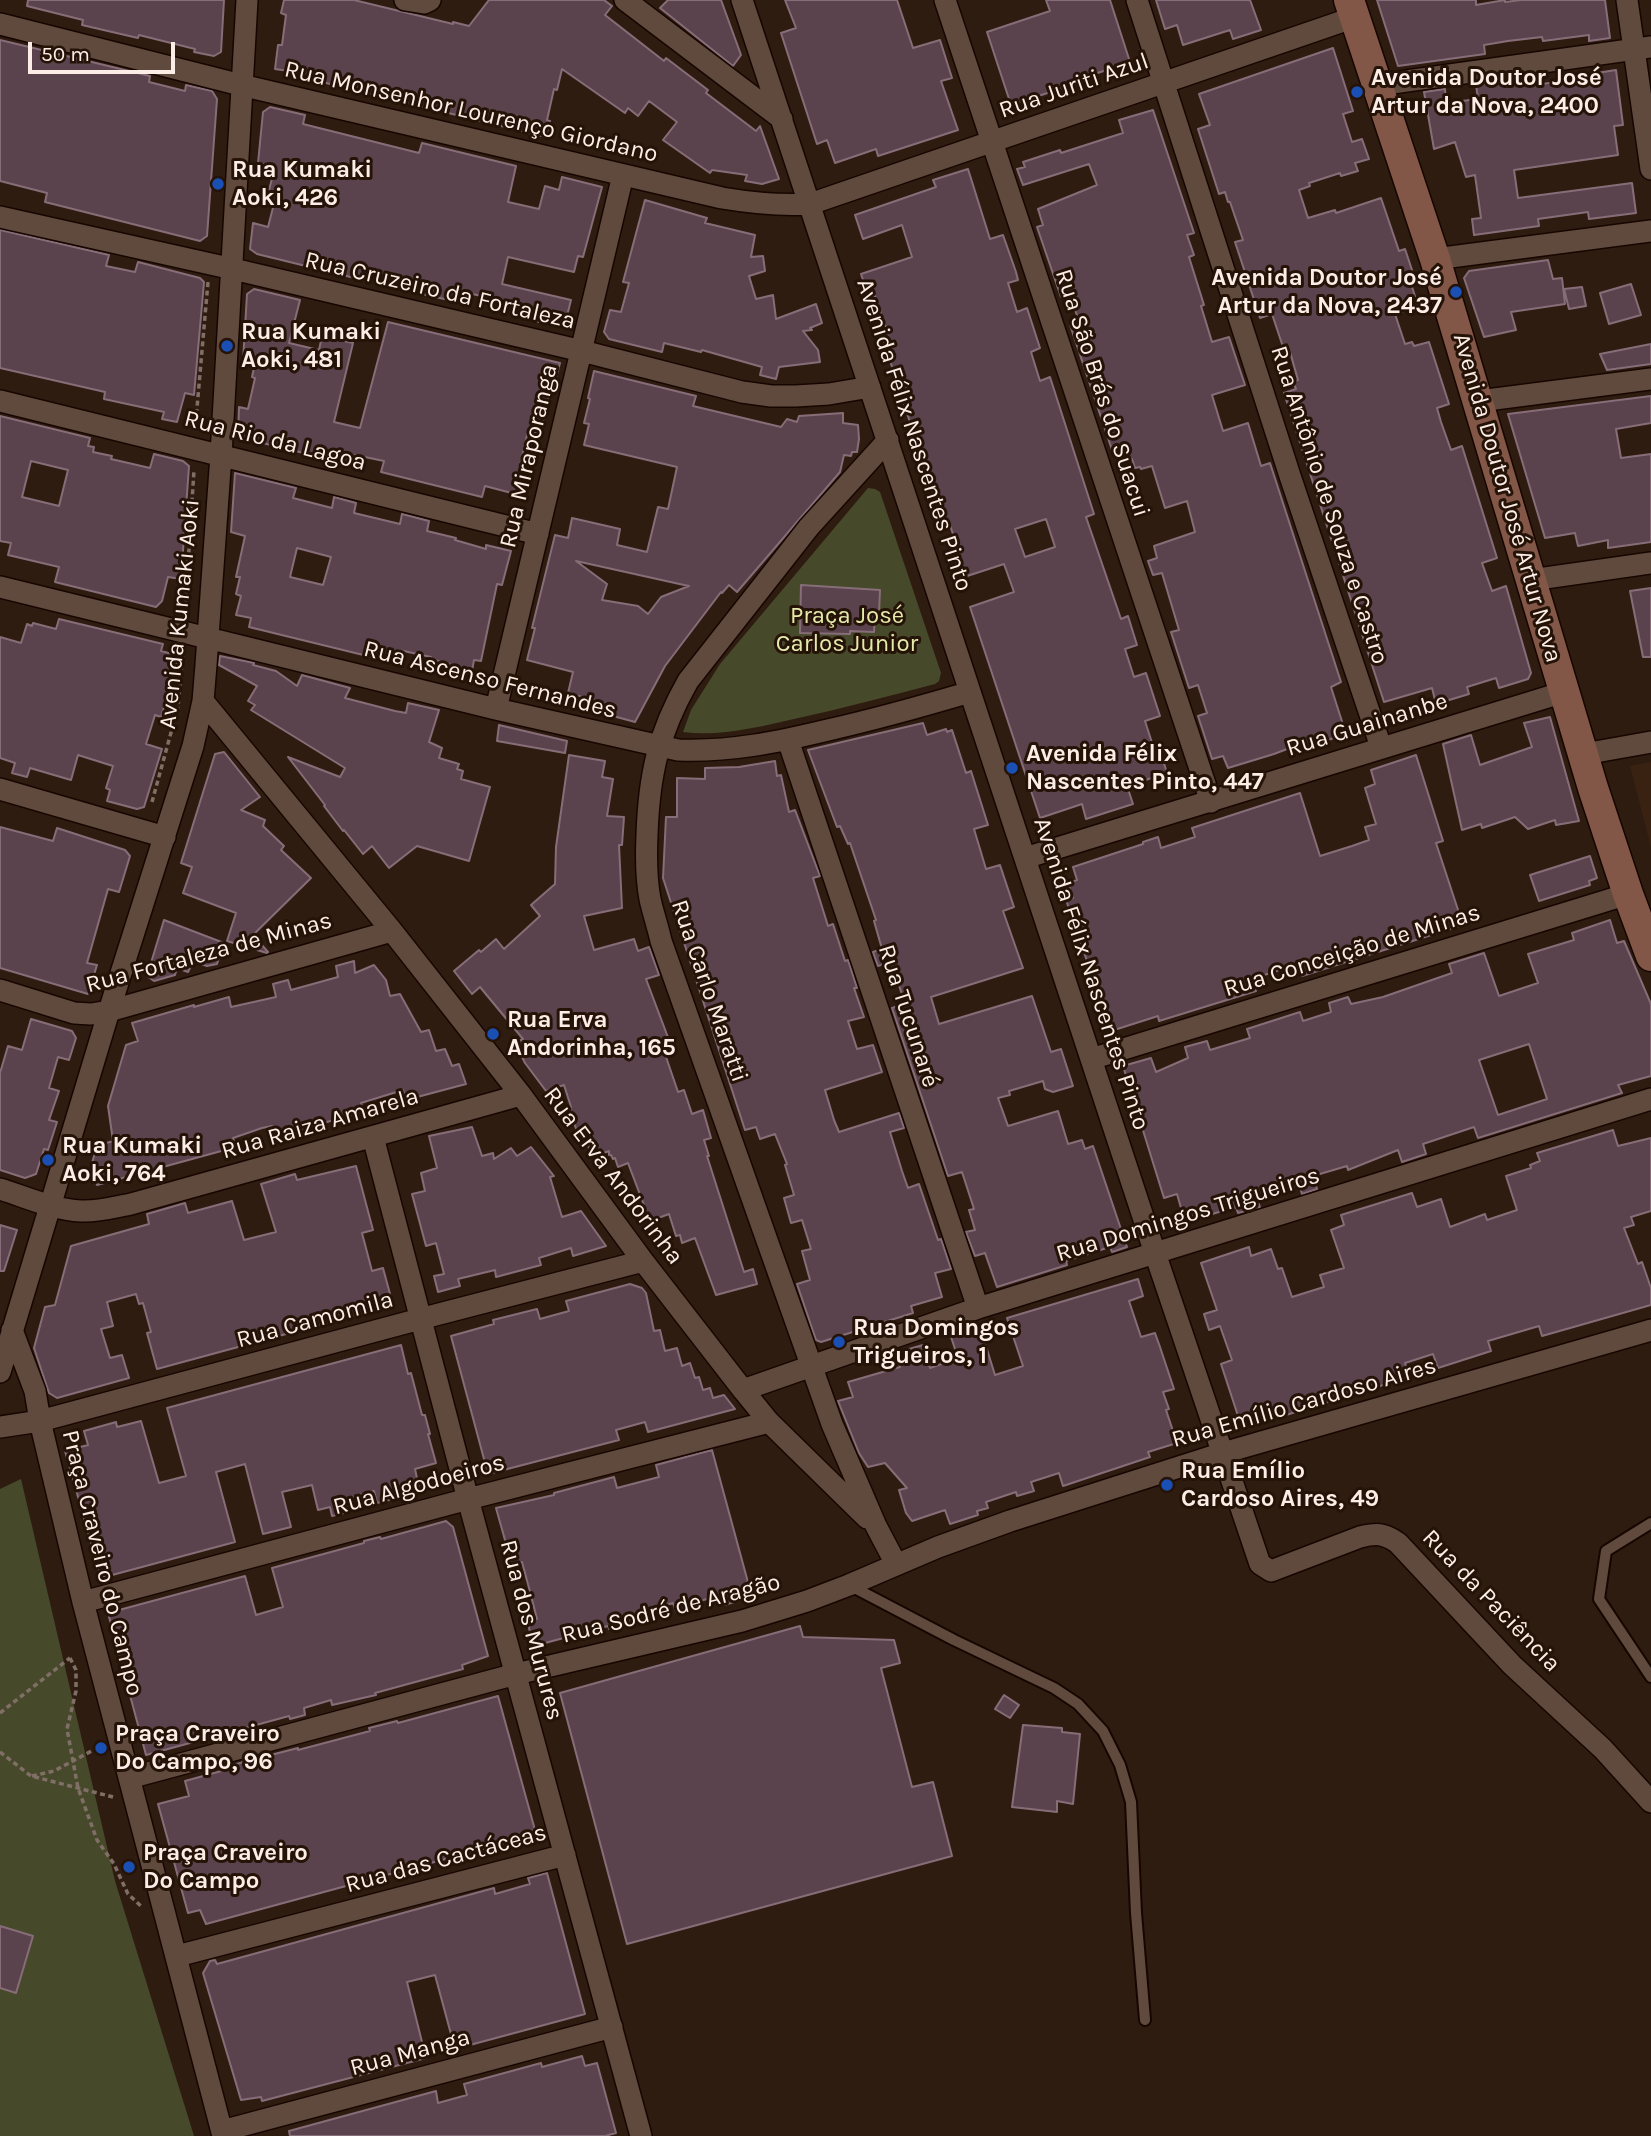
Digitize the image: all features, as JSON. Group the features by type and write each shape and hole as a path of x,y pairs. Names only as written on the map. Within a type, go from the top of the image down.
{"main road":[{"name":"Avenida Doutor José Artur Nova","path":"1352,8 1435,259 1564,692 1628,894 1651,956"}],"street":[{"name":"Avenida Kumaki Aoki","path":"0,1372 108,1011 193,746 203,701 233,269 247,0"},
{"path":"405,0 424,3 430,0"},
{"path":"625,0 782,119"},
{"name":"Avenida Félix Nascentes Pinto","path":"742,0 1091,1059 1261,1564"},
{"name":"Rua São Brás do Suacui","path":"944,0 1211,802"},
{"name":"Rua Antônio de Souza e Castro","path":"1137,0 1290,476 1381,747"},
{"path":"1627,0 1642,48 1651,169"},
{"name":"Rua Juriti Azul","path":"810,205 1164,82 1352,8"},
{"name":"Rua Monsenhor Lourenço Giordano","path":"0,24 242,85 722,198 764,204 810,205"},
{"path":"1378,86 1642,48"},
{"name":"Rua Miraporanga","path":"496,709 623,175"},
{"name":"Rua Cruzeiro da Fortaleza","path":"0,217 582,351 742,393 796,396 870,387"},
{"path":"1435,259 1651,230"},
{"path":"1479,401 1651,379"},
{"name":"Rua Rio da Lagoa","path":"0,401 538,534"},
{"name":"Rua Carlo Maratti","path":"888,440 809,527 688,681 673,708 658,747 648,802 646,866 650,898 662,941 832,1424 876,1526 896,1564"},
{"path":"1531,580 1651,563"},
{"name":"Rua Ascenso Fernandes","path":"0,587 496,709 678,750 737,749 788,740 899,713 970,692"},
{"name":"Rua Guainanbe","path":"1025,858 1564,692"},
{"name":"Rua Erva Andorinha","path":"203,701 392,931 769,1422"},
{"name":"Rua Tucunaré","path":"788,740 978,1308"},
{"path":"1584,754 1651,742"},
{"path":"0,789 165,837"},
{"name":"Rua Conceição de Minas","path":"1091,1059 1628,894"},
{"name":"Rua Fortaleza de Minas","path":"0,990 75,1013 91,1014 392,931"},
{"name":"Rua Raiza Amarela","path":"0,1189 82,1211 105,1209 521,1096"},
{"name":"Rua Domingos Trigueiros","path":"743,1390 978,1308 1651,1099"},
{"name":"Rua dos Murures","path":"373,1137 641,2136"},
{"name":"Rua Camomila","path":"0,1427 40,1421 643,1261"},
{"name":"Rua Emílio Cardoso Aires","path":"896,1564 1010,1521 1223,1453 1651,1329"},
{"name":"Praça Craveiro do Campo","path":"12,1330 35,1391 83,1602 222,2133"},
{"path":"769,1422 876,1526"},
{"name":"Rua Algodoeiros","path":"83,1602 769,1422"},
{"name":"Rua da Paciência","path":"1261,1564 1270,1571 1360,1536 1374,1533 1390,1537 1512,1665 1603,1749 1651,1802"},
{"name":"Rua Sodré de Aragão","path":"129,1778 516,1674 742,1621 807,1601 896,1564"},
{"name":"Rua das Cactáceas","path":"177,1956 565,1855"},
{"name":"Rua Manga","path":"222,2133 612,2026"}],"lane":[{"path":"1651,1523 1606,1551 1599,1599 1651,1678"},
{"path":"849,1585 943,1635 1054,1688 1078,1704 1103,1731 1120,1765 1131,1802 1136,1913 1145,2020"}],"path":[{"path":"194,441 207,287"},
{"path":"185,603 194,471"},
{"path":"150,811 177,708 183,664"},
{"path":"0,1713 93,1640"},
{"path":"70,1658 76,1670 76,1691 67,1729 78,1788 97,1840 114,1864 128,1894 143,1907 148,1916"},
{"path":"31,1776 54,1772 118,1737"},
{"path":"0,1752 31,1776 135,1803"}],"shaded area":[{"path":"1651,762 1651,847 1630,766"}],"green space":[{"name":"Praça José Carlos Junior","path":"868,488 880,492 941,673 939,681 847,707 753,728 711,733 683,732 691,710 720,664"},
{"name":"Praça Craveiro do Campo","path":"21,1479 115,1881 194,2136 0,2136 0,1489"}],"building":[{"path":"28,0 224,0 221,52 214,56 139,35 138,38 82,25 83,20 27,6"},
{"path":"284,0 354,0 469,26 489,0 604,0 612,6 605,15 664,61 666,58 708,90 706,93 756,131 760,126 779,179 762,184 745,181 747,175 712,170 710,173 663,140 677,122 649,101 638,116 628,108 625,113 562,69 557,90 554,89 546,137 322,82 323,76 275,69 286,15 281,13"},
{"path":"668,0 721,0 741,55 733,66 660,8"},
{"path":"785,0 897,0 913,48 940,40 952,78 941,81 958,130 878,156 876,149 835,163 827,140 817,144 781,33 796,28"},
{"path":"1046,0 1110,0 1130,62 1086,77 1087,80 1011,105 987,32 1050,11"},
{"path":"1156,0 1250,0 1261,30 1233,39 1230,30 1183,45 1177,25 1165,29"},
{"path":"1377,0 1476,0 1476,5 1505,0 1605,0 1610,38 1589,41 1589,35 1543,41 1542,37 1508,41 1484,45 1485,54 1398,66"},
{"path":"0,40 150,76 149,82 185,91 186,85 212,91 217,99 207,236 200,241 45,202 47,193 0,181"},
{"path":"1333,48 1353,111 1343,114 1352,142 1362,139 1369,159 1355,163 1358,171 1341,176 1340,173 1309,183 1310,186 1299,190 1308,218 1335,210 1336,213 1381,198 1399,251 1405,249 1414,276 1409,277 1418,306 1395,314 1405,344 1412,342 1414,346 1429,342 1449,404 1437,408 1441,422 1451,450 1462,446 1497,558 1482,563 1492,591 1506,586 1531,673 1528,679 1499,688 1496,678 1467,687 1469,694 1436,704 1432,688 1384,702 1284,393 1296,389 1293,382 1298,380 1288,345 1283,347 1272,314 1260,318 1235,242 1243,240 1225,192 1219,194 1198,129 1210,125 1199,94"},
{"path":"1616,70 1623,125 1614,126 1618,155 1514,170 1518,198 1632,183 1636,213 1589,219 1588,212 1538,219 1539,226 1474,235 1472,219 1481,218 1475,175 1466,177 1455,142 1434,149 1424,92 1445,89 1446,103 1478,99 1476,85 1541,76 1542,84"},
{"path":"270,107 305,115 303,124 419,153 422,143 516,166 508,202 539,209 545,186 559,190 562,177 602,187 583,257 578,256 574,272 508,257 502,284 571,300 567,316 542,310 539,322 523,318 526,308 516,304 455,290 453,301 396,288 398,277 369,270 367,281 257,254 250,249 253,223 268,227 276,196 268,194 275,167 258,163 263,112"},
{"path":"1153,110 1194,233 1187,235 1194,255 1189,257 1212,342 1229,337 1245,385 1212,395 1223,431 1248,423 1261,466 1270,463 1341,682 1331,687 1346,734 1310,746 1308,741 1228,768 1223,756 1212,759 1198,716 1207,713 1198,685 1189,688 1171,632 1179,630 1162,573 1153,575 1148,561 1157,558 1154,546 1195,532 1187,501 1165,508 1152,466 1135,468 1132,459 1119,463 1116,455 1114,456 1070,325 1079,322 1070,294 1061,297 1037,227 1043,225 1038,209 1097,185 1089,164 1023,185 1017,169 1025,167 1023,162 1123,133 1119,120"},
{"path":"968,169 990,239 1003,235 1018,280 1008,283 1017,312 1027,308 1040,348 1031,352 1040,381 1050,377 1094,514 1086,517 1121,619 1128,616 1137,645 1125,649 1134,677 1146,673 1160,716 1145,721 1154,749 1159,747 1167,773 1127,786 1133,804 1086,819 1082,804 1040,818 970,607 1014,592 1004,564 961,578 952,550 958,548 948,520 942,521 880,330 886,328 875,296 869,298 861,274 912,257 902,225 863,239 855,215 936,187 933,180","holes":["1046,519 1055,547 1025,557 1015,529"]},
{"path":"645,200 707,218 705,223 755,235 751,257 763,256 765,271 749,276 756,299 773,295 776,319 816,304 822,323 810,328 812,330 803,331 818,350 820,362 779,367 776,379 760,375 762,367 702,350 701,352 664,343 662,352 609,339 604,332 610,310 621,312 629,283 623,282"},
{"path":"0,230 109,255 106,266 135,272 138,262 200,278 204,282 194,395 185,393 177,422 162,419 164,412 104,399 105,392 0,368"},
{"path":"1548,260 1553,279 1562,278 1565,304 1511,312 1516,330 1484,337 1464,278 1469,271"},
{"path":"1631,284 1641,315 1609,324 1600,293"},
{"path":"1582,287 1586,306 1569,309 1564,289"},
{"path":"254,289 300,300 289,343 319,350 322,336 353,343 334,422 360,428 388,322 560,363 555,382 552,382 540,434 528,431 519,470 529,472 523,496 485,486 482,497 381,472 384,461 355,455 353,465 238,437 239,407 248,409 255,378 252,377 255,363 243,361 247,294"},
{"path":"1651,344 1651,364 1607,370 1600,354"},
{"path":"594,371 696,396 693,406 781,427 787,419 797,422 799,416 843,413 843,423 858,425 857,452 852,452 851,456 844,455 840,472 737,592 729,585 721,592 665,666 635,722 613,716 614,706 568,693 573,672 527,660 535,628 532,628 555,535 568,538 572,518 620,529 617,545 647,552 658,507 668,509 677,467 584,445 589,424 584,423 590,399 588,398","holes":["576,561 689,586 661,597 648,614 638,606 602,600 607,584"]},
{"path":"1651,396 1651,423 1616,429 1621,458 1651,454 1651,542 1608,548 1608,540 1578,546 1575,533 1545,538 1508,414"},
{"path":"0,416 90,438 88,446 94,447 93,452 112,456 111,459 150,468 154,454 183,461 189,466 181,579 168,577 162,601 156,607 55,582 59,567 8,555 11,543 0,541","holes":["31,461 68,470 59,506 22,497"]},
{"path":"235,473 296,488 293,498 332,508 334,497 356,503 354,513 400,524 402,514 429,521 427,531 486,549 486,545 511,551 502,585 497,584 481,661 474,660 472,671 431,657 399,650 396,663 249,627 251,618 236,615 241,596 236,594 240,577 236,577 245,536 231,532","holes":["297,548 331,557 323,585 290,577"]},
{"path":"801,585 880,590 879,614 875,614 874,632 800,633"},
{"path":"1651,588 1651,657 1643,657 1630,591"},
{"path":"59,619 163,644 161,651 176,655 177,663 161,717 155,715 146,744 162,749 144,807 137,809 107,801 110,790 106,788 113,766 78,755 71,780 30,768 27,777 12,773 15,763 0,758 0,637 21,643 27,624 56,629"},
{"path":"220,656 276,671 297,686 302,675 350,688 345,698 395,711 406,713 408,703 439,710 429,742 442,748 439,758 459,764 457,769 463,771 461,779 490,787 469,861 417,846 389,868 372,846 363,854 288,757 340,777 345,768 251,710 255,705 248,701 257,686 219,665"},
{"path":"1550,717 1579,821 1556,825 1555,820 1528,829 1515,817 1482,828 1481,824 1462,830 1443,744 1471,735 1480,765 1532,747 1524,723"},
{"path":"923,723 927,735 946,729 947,732 952,730 966,773 971,771 988,825 974,829 986,869 1000,865 1014,907 1003,911 1023,968 931,997 939,1024 1032,996 1051,1052 1061,1049 1073,1086 1053,1092 1045,1089 1043,1081 1009,1091 1010,1095 998,1098 1008,1126 1058,1111 1068,1144 1082,1140 1085,1149 1093,1146 1127,1247 1112,1252 1110,1247 1066,1261 1067,1265 997,1287 985,1253 975,1256 966,1232 975,1230 969,1210 974,1209 962,1172 948,1176 892,1008 905,1004 895,973 890,962 878,966 873,952 882,949 874,921 876,920 850,843 848,844 840,826 837,827 808,750"},
{"path":"499,725 567,741 565,753 497,741"},
{"path":"224,752 260,797 241,810 265,820 263,826 284,846 281,850 311,878 253,935 267,953 227,941 236,913 183,893 192,867 181,863 215,754"},
{"path":"569,755 605,761 602,777 613,779 607,816 624,817 622,845 619,845 622,908 584,916 594,950 634,939 638,951 649,947 659,975 646,979 672,1048 664,1051 678,1092 684,1090 692,1114 703,1110 711,1138 704,1140 707,1156 744,1272 753,1269 757,1284 716,1295 695,1238 682,1243 680,1235 676,1236 669,1214 650,1221 628,1163 618,1167 609,1151 595,1156 577,1131 564,1085 546,1091 525,1063 515,1043 523,1039 480,987 472,994 454,971 496,939 504,949 540,916 531,905 555,884 556,847"},
{"path":"1416,755 1443,841 1436,843 1463,925 1302,976 1298,964 1252,979 1256,991 1159,1021 1158,1016 1111,1031 1066,900 1073,898 1068,883 1077,880 1073,867 1158,837 1161,848 1195,837 1192,828 1300,793 1320,856 1352,846 1369,840 1365,827 1376,824 1365,788 1375,784 1371,770"},
{"path":"775,761 789,812 795,810 820,876 813,878 828,926 833,924 857,988 854,988 864,1017 848,1021 857,1049 873,1045 882,1072 825,1090 834,1120 839,1132 899,1113 904,1128 890,1132 902,1171 908,1188 919,1184 951,1269 935,1273 942,1297 911,1306 913,1313 821,1342 816,1340 797,1284 810,1280 802,1251 811,1249 802,1220 791,1223 784,1198 794,1195 785,1165 787,1164 775,1134 760,1139 756,1127 745,1130 663,878 666,817 677,817 677,778 705,779 705,768 739,767"},
{"path":"0,827 53,841 57,828 125,850 130,856 119,892 108,889 87,963 97,965 88,994 0,968"},
{"path":"1590,856 1597,878 1589,881 1590,885 1539,901 1530,875"},
{"path":"164,920 224,943 217,964 207,966 193,961 188,972 177,968 175,975 154,981 147,976"},
{"path":"1610,920 1617,943 1624,941 1651,1004 1651,1076 1618,1085 1622,1093 1478,1138 1474,1127 1423,1144 1426,1154 1402,1162 1398,1150 1348,1170 1347,1166 1313,1176 1317,1189 1302,1194 1299,1185 1257,1199 1260,1207 1238,1213 1236,1207 1185,1222 1177,1194 1164,1198 1123,1066 1151,1058 1156,1072 1188,1058 1185,1047 1207,1041 1210,1050 1250,1038 1247,1029 1300,1012 1303,1021 1331,1012 1329,1003 1348,997 1351,1004 1383,997 1452,973 1449,964 1484,953 1499,996 1538,983 1528,954 1574,940 1572,933","holes":["1529,1044 1547,1099 1498,1115 1479,1060"]},
{"path":"354,961 355,973 374,965 386,980 390,996 400,994 421,1032 429,1030 436,1051 445,1049 452,1066 459,1064 466,1084 406,1100 403,1090 361,1103 364,1112 275,1136 272,1126 262,1128 233,1138 236,1147 97,1185 92,1163 97,1146 113,1141 108,1106 126,1045 138,1041 132,1023 229,997 231,1007 276,997 273,984 288,980 291,990 338,977 336,966"},
{"path":"31,1019 72,1031 76,1038 69,1060 58,1057 49,1088 59,1091 49,1120 57,1122 48,1150 44,1149 36,1174 25,1178 0,1170 0,1073 8,1046 22,1050"},
{"path":"472,1127 482,1156 493,1153 494,1159 511,1148 517,1156 531,1147 554,1176 550,1177 562,1217 581,1211 606,1246 573,1256 571,1248 539,1258 541,1265 496,1277 495,1270 458,1279 460,1286 438,1292 434,1276 444,1274 436,1243 426,1246 412,1194 425,1191 421,1173 437,1168 429,1136"},
{"path":"1613,1130 1618,1146 1651,1138 1651,1211 1631,1217 1634,1225 1624,1228 1638,1264 1642,1262 1651,1288 1651,1305 1542,1336 1539,1326 1488,1341 1491,1351 1438,1368 1433,1354 1405,1363 1409,1377 1286,1415 1282,1405 1239,1419 1221,1364 1232,1360 1220,1326 1209,1330 1204,1314 1217,1310 1201,1263 1249,1247 1251,1256 1271,1249 1278,1269 1282,1268 1292,1297 1324,1287 1320,1275 1344,1268 1331,1230 1344,1225 1341,1215 1412,1193 1417,1207 1441,1199 1450,1227 1485,1214 1487,1220 1517,1210 1506,1176 1531,1168 1530,1165 1540,1161 1537,1153"},
{"path":"356,1166 373,1230 362,1233 372,1271 383,1268 393,1305 157,1369 147,1333 151,1332 143,1303 139,1304 136,1294 107,1302 113,1326 101,1329 110,1358 122,1355 129,1378 57,1398 49,1393 34,1348 45,1307 55,1305 71,1246 149,1224 147,1214 185,1203 188,1213 232,1201 244,1240 276,1232 261,1184 295,1174 297,1180"},
{"path":"0,1225 17,1230 4,1271 0,1271"},
{"path":"1138,1279 1143,1296 1129,1301 1141,1337 1155,1333 1160,1347 1174,1389 1163,1392 1177,1443 1148,1452 1150,1457 1063,1486 1059,1473 1031,1482 1034,1491 1017,1496 1016,1492 986,1502 988,1508 977,1511 978,1515 950,1524 945,1510 912,1521 906,1513 899,1490 907,1488 885,1463 868,1467 859,1453 838,1401 853,1397 848,1382 900,1367 895,1353 923,1345 930,1368 958,1358 951,1337 980,1327 995,1375 1023,1366 1007,1318"},
{"path":"630,1284 642,1288 646,1293 654,1331 660,1330 665,1351 677,1348 682,1366 690,1363 703,1390 710,1388 713,1398 724,1395 735,1409 648,1432 645,1422 616,1430 619,1440 488,1474 451,1336 494,1324 493,1320 537,1309 540,1319 569,1311 566,1301"},
{"path":"401,1345 422,1415 425,1415 436,1463 415,1469 420,1492 377,1503 374,1491 345,1499 348,1512 332,1516 330,1507 318,1510 312,1485 282,1492 291,1527 263,1534 245,1464 216,1472 235,1542 101,1578 65,1451 88,1445 84,1431 116,1422 117,1427 141,1421 159,1483 186,1476 167,1408"},
{"path":"712,1450 752,1597 724,1605 721,1595 693,1603 694,1607 676,1612 673,1603 635,1614 637,1622 609,1629 608,1626 534,1646 527,1621 537,1619 522,1562 512,1565 496,1508 554,1495 614,1477 617,1488 659,1477 656,1465"},
{"path":"446,1521 453,1527 488,1656 462,1665 463,1669 375,1693 376,1695 332,1705 331,1700 304,1708 305,1715 290,1719 289,1716 146,1755 108,1613 245,1576 256,1615 283,1607 272,1568"},
{"path":"800,1626 803,1637 894,1640 900,1663 881,1668 912,1787 933,1782 952,1856 627,1944 560,1693"},
{"path":"1004,1695 1019,1705 1010,1718 995,1709"},
{"path":"498,1696 535,1830 522,1833 523,1838 206,1924 200,1910 188,1913 158,1804 189,1796 185,1781 225,1770 225,1767"},
{"path":"1023,1725 1062,1728 1062,1732 1080,1734 1073,1804 1057,1801 1057,1812 1012,1807"},
{"path":"547,1873 585,2014 455,2049 435,1975 407,1982 426,2058 262,2101 261,2097 241,2100 203,1973 210,1961 215,1960 217,1964 494,1888 495,1894 530,1884 528,1878"},
{"path":"0,1926 33,1936 16,1993 0,1988"},
{"path":"582,2056 585,2066 597,2063 616,2133 605,2136 290,2136 289,2131 436,2091 438,2103 467,2095 464,2084 541,2063 542,2067"}],"place":[{"name":"Avenida Doutor José Artur da Nova, 2400","path":"1357,92"},
{"name":"Rua Kumaki Aoki, 426","path":"218,184"},
{"name":"Avenida Doutor José Artur da Nova, 2437","path":"1456,292"},
{"name":"Rua Kumaki Aoki, 481","path":"227,346"},
{"name":"Avenida Félix Nascentes Pinto, 447","path":"1012,768"},
{"name":"Rua Erva Andorinha, 165","path":"493,1034"},
{"name":"Rua Kumaki Aoki, 764","path":"48,1160"},
{"name":"Rua Domingos Trigueiros, 1","path":"839,1342"},
{"name":"Rua Emílio Cardoso Aires, 49","path":"1167,1485"},
{"name":"Praça Craveiro Do Campo, 96","path":"101,1748"},
{"name":"Praça Craveiro Do Campo","path":"129,1867"}]}
